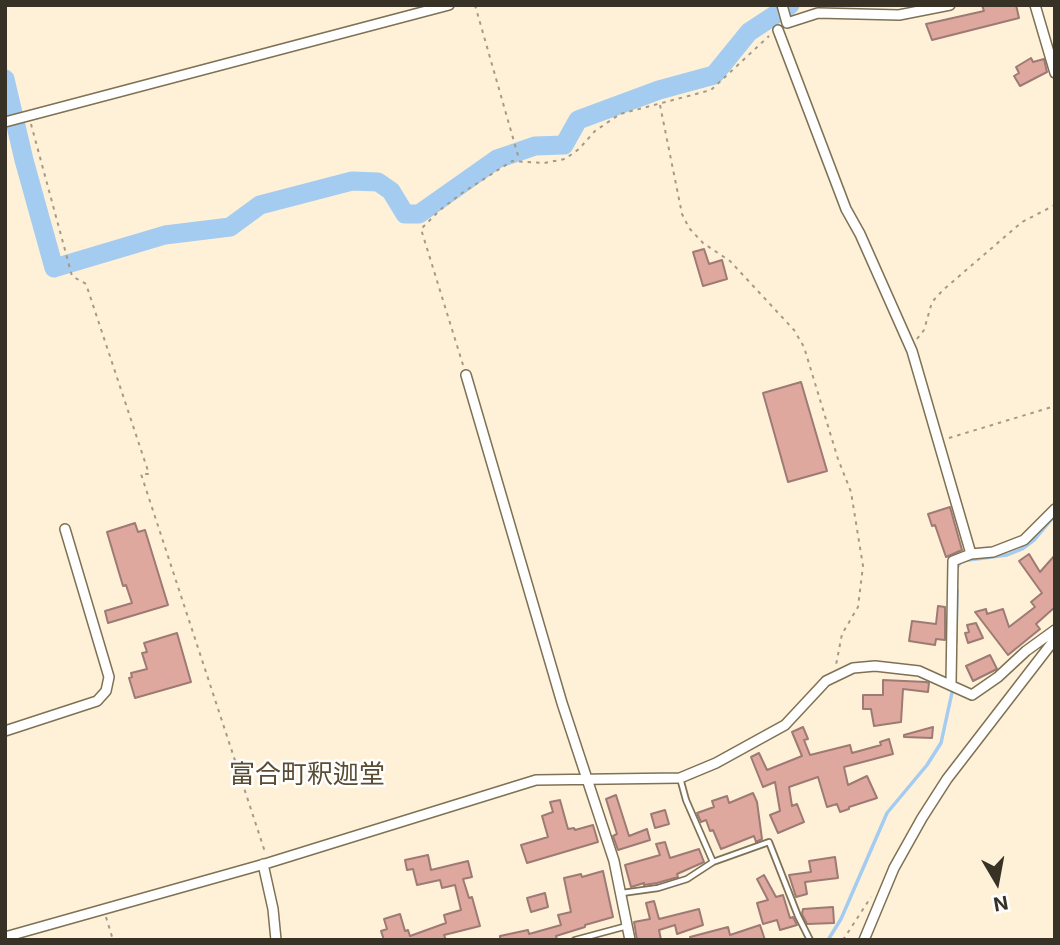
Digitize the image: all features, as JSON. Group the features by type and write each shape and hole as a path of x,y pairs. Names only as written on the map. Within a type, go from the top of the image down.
{"street":[{"path":"5,122 449,5"},
{"path":"782,5 787,23 818,13 899,15 950,5"},
{"path":"1035,5 1055,74"},
{"path":"778,30 846,209 860,233 911,348 971,554"},
{"path":"466,375 562,704 614,861 630,940"},
{"path":"954,685 958,601 953,561 971,554 1026,544 1055,509"},
{"path":"5,731 97,701 106,691 109,677 65,529"},
{"path":"5,937 104,911 536,780 680,778 716,763 785,725 825,681 853,668 876,666 919,671 972,695 1055,630"},
{"path":"864,940 894,868 922,817 947,779 1055,639"},
{"path":"266,863 276,940"}],"lane":[{"path":"680,778 686,800 713,862"},
{"path":"622,893 659,888 687,879 713,862 769,842 810,940"},
{"path":"575,940 627,926"}],"path":[{"path":"475,5 520,161"},
{"path":"466,375 421,229 462,193 512,161 544,163 565,159 579,149 595,131 620,114 711,90 778,30"},
{"path":"660,105 682,214 689,228 703,243 730,261 794,330 804,347 838,459 851,492 863,566 858,607 842,634 836,661 838,677"},
{"path":"28,116 72,276 86,284 149,474 141,474 266,863"},
{"path":"911,348 924,330 932,302 943,290 1022,222 1055,205"},
{"path":"939,440 1055,406"},
{"path":"104,911 113,940"}],"building":[{"path":"982,5 1016,5 1019,18 932,40 926,24 984,11"},
{"path":"1031,58 1033,62 1044,59 1047,72 1020,86 1014,76 1019,73 1016,67"},
{"path":"704,249 709,264 722,260 727,279 703,286 693,252"},
{"path":"801,382 827,471 788,482 763,393"},
{"path":"950,507 962,550 946,557 935,525 932,526 928,514"},
{"path":"135,523 138,532 145,530 168,605 108,623 105,611 132,603 126,585 123,586 107,532"},
{"path":"1029,554 1040,572 1055,555 1055,607 1036,624 1040,629 1008,655 975,612 986,609 987,614 1003,609 1009,627 1035,607 1031,602 1042,593 1019,561"},
{"path":"938,606 945,607 945,640 936,639 935,645 909,641 912,621 936,624"},
{"path":"976,623 983,638 968,643 965,633 969,632 967,625"},
{"path":"177,633 191,682 135,698 129,678 132,677 131,673 147,669 142,653 147,652 144,643"},
{"path":"990,655 997,669 973,681 966,666"},
{"path":"883,680 926,682 929,683 928,692 903,689 901,722 874,726 871,709 863,709 863,695 883,695"},
{"path":"803,727 808,739 804,740 810,755 850,745 852,753 881,745 880,742 889,739 893,754 844,767 848,785 867,776 877,798 840,812 837,804 827,807 818,777 789,787 792,806 797,804 804,822 778,833 770,815 780,811 775,782 763,787 751,757 759,753 767,770 802,756 792,732"},
{"path":"933,727 932,738 904,737 904,735"},
{"path":"753,793 757,802 762,839 756,842 754,836 721,849 713,830 710,831 706,820 701,822 697,813 714,807 712,801 727,796 729,803"},
{"path":"616,795 629,836 647,829 650,840 618,850 613,836 617,834 606,799"},
{"path":"560,800 568,829 593,825 598,842 527,863 521,845 548,837 542,816 553,812 550,802"},
{"path":"665,810 669,824 655,828 651,814"},
{"path":"665,842 670,858 699,849 704,862 677,874 678,877 631,887 625,865 660,855 656,844"},
{"path":"428,855 431,870 468,861 472,877 463,879 469,898 472,897 480,926 444,935 446,940 384,940 381,931 387,929 384,919 400,914 405,931 408,930 410,936 446,923 444,915 461,910 455,885 442,888 440,880 417,885 413,869 407,870 405,860"},
{"path":"835,857 838,878 805,882 807,894 796,897 789,875 811,872 809,861"},
{"path":"603,871 613,917 556,936 557,940 500,940 500,936 528,930 529,934 561,925 558,915 571,912 564,878 581,874 582,877"},
{"path":"764,875 776,897 783,895 790,918 793,917 797,925 780,930 777,920 763,924 757,903 768,900 757,879"},
{"path":"545,893 548,907 531,912 527,898"},
{"path":"654,901 659,919 699,909 703,925 677,934 675,925 659,930 661,940 637,940 634,922 650,919 646,903"},
{"path":"833,907 834,923 807,924 802,914 803,909"},
{"path":"760,925 765,940 691,940 690,937 728,927 730,935"}],"waterway":[{"path":"5,79 54,268 165,235 230,227 260,205 352,181 378,182 391,191 405,214 419,214 497,159 535,146 564,145 578,120 659,90 714,75 749,32 790,5"},
{"path":"956,569 961,561 1007,555 1022,549 1034,540 1055,515"},
{"path":"956,642 957,590"},
{"path":"828,940 841,919 887,813 927,765 941,743 953,688"}],"district":[{"name":"富合町釈迦堂","path":"307,775"}]}
